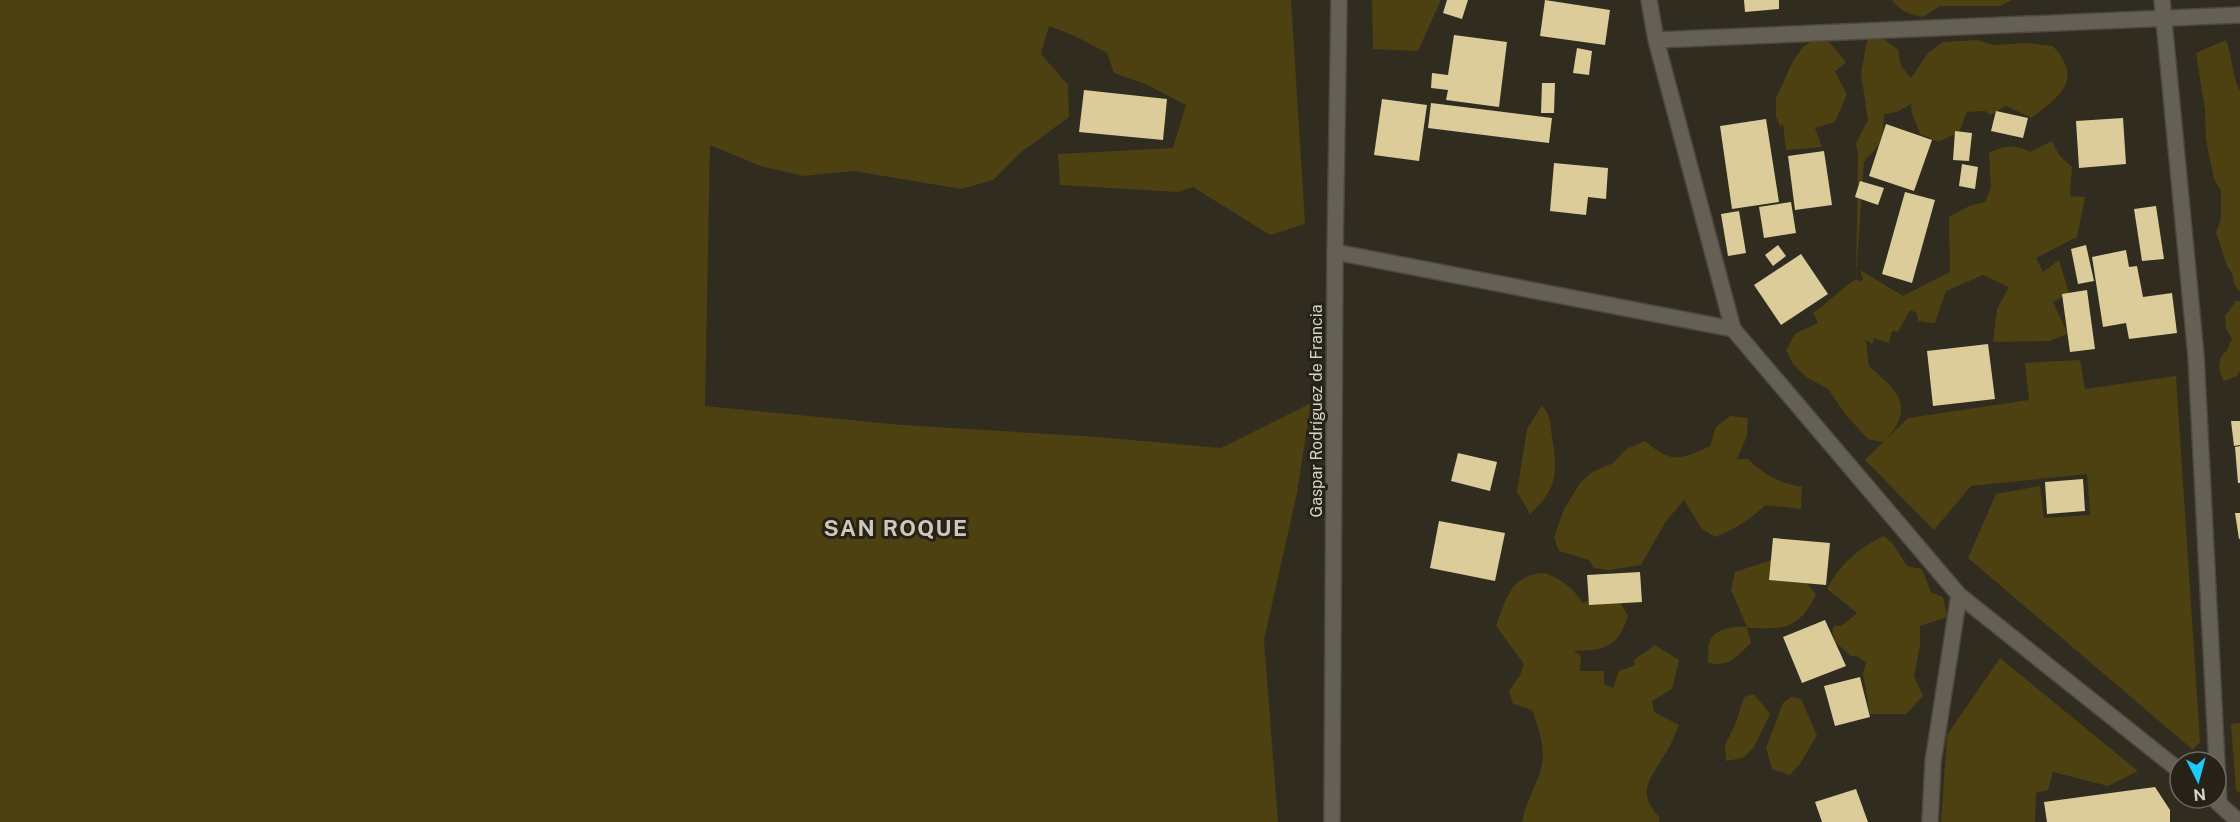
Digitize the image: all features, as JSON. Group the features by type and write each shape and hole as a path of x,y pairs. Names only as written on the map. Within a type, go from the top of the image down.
{"street":[{"name":"Gaspar Rodríguez de Francia","path":"1332,822 1335,252 1340,0"},
{"path":"1649,0 1656,40 1733,329 1959,595 2168,761"},
{"path":"2162,0 2196,356 2214,750"},
{"path":"1656,40 2240,15"},
{"path":"1335,252 1733,329"},
{"path":"1930,822 1933,762 1959,595"},
{"path":"2226,810 2239,822"}],"shaded area":[{"path":"0,0 1291,0 1305,224 1270,235 1193,187 1178,192 1060,185 1058,154 1173,148 1186,105 1145,84 1114,73 1107,53 1075,36 1049,26 1041,54 1068,85 1069,117 1020,153 993,180 961,189 854,171 804,176 760,166 710,145 705,406 903,425 1098,437 1221,448 1311,403 1297,493 1264,640 1278,822 0,822"},
{"path":"1372,0 1441,0 1418,51 1373,49"},
{"path":"1892,0 2012,0 2000,6 1940,6 1923,17 1902,10"},
{"path":"1878,34 1898,50 1901,66 1911,78 1928,53 1943,42 1977,40 1994,45 2025,43 2053,46 2067,69 2065,86 2032,118 2006,106 1990,115 1985,111 1967,112 1959,132 1938,142 1920,134 1911,104 1897,112 1884,114 1880,140 1875,150 1864,161 1856,279 1858,156 1856,143 1868,120 1861,74 1867,40"},
{"path":"1817,38 1828,41 1846,62 1835,72 1847,94 1835,122 1815,128 1822,147 1786,150 1783,124 1780,126 1776,117 1776,98 1793,61 1803,47"},
{"path":"2226,40 2240,91 2240,292 2234,284 2216,232 2221,219 2221,191 2214,179 2206,140 2205,110 2196,53"},
{"path":"2052,141 2059,155 2072,167 2070,196 2085,197 2077,237 2036,258 2043,272 2059,260 2069,293 2053,302 2068,334 2049,341 1993,342 1997,309 2009,287 1983,275 1946,291 1935,323 1918,321 1917,313 1910,310 1898,332 1892,331 1889,343 1874,338 1872,344 1866,340 1869,366 1890,386 1900,400 1900,418 1886,439 1908,418 2029,400 2025,363 2080,360 2085,389 2176,376 2200,742 2193,750 1968,558 1996,494 2040,486 2044,518 2090,515 2087,474 1971,486 1934,530 1865,460 1883,442 1868,439 1846,415 1828,389 1806,377 1793,364 1786,350 1796,333 1818,323 1813,313 1856,279 1861,282 1863,279 1860,270 1903,296 1950,272 1949,217 1971,205 1985,202 1991,188 1989,153 2010,146 2030,152"},
{"path":"2236,301 2240,301 2240,371 2237,376 2224,381 2219,363 2232,339 2226,329 2225,316"},
{"path":"1542,405 1550,423 1555,470 1554,479 1546,496 1530,514 1517,492 1527,429"},
{"path":"1730,416 1748,418 1747,436 1737,459 1748,459 1773,478 1802,487 1801,509 1766,505 1742,524 1715,537 1702,529 1684,500 1666,521 1641,565 1609,570 1594,568 1589,560 1559,551 1554,537 1564,509 1580,483 1592,472 1613,463 1626,449 1645,441 1670,456 1683,457 1691,454 1710,446 1716,427"},
{"path":"1884,536 1893,544 1907,566 1922,569 1931,592 1943,597 1947,617 1920,626 1920,645 1914,676 1923,696 1906,714 1870,714 1863,674 1866,662 1856,656 1851,656 1835,642 1832,630 1835,625 1841,626 1857,613 1827,589 1837,572 1851,558 1867,545"},
{"path":"1774,559 1803,578 1816,595 1809,607 1796,622 1788,625 1747,628 1751,643 1736,657 1721,664 1707,662 1709,643 1715,634 1731,628 1747,627 1731,590 1735,572"},
{"path":"1545,573 1567,585 1583,603 1613,590 1628,616 1620,635 1608,645 1594,650 1574,651 1581,656 1580,671 1604,671 1604,684 1613,688 1619,671 1635,665 1634,660 1655,645 1679,660 1672,689 1652,701 1654,712 1679,725 1648,784 1648,800 1660,818 1659,822 1522,822 1541,769 1542,744 1532,710 1513,704 1509,691 1520,675 1524,664 1496,626 1507,598 1517,583 1534,574"},
{"path":"2000,658 2138,771 2108,786 2053,772 2048,790 2036,793 2035,822 1941,822 1947,735"},
{"path":"1754,694 1770,714 1754,747 1743,758 1726,761 1725,745 1735,725 1744,697"},
{"path":"1791,697 1801,699 1817,735 1800,764 1790,775 1772,769 1766,748 1783,703"},
{"path":"2240,723 2240,793 2236,790 2231,724"}],"building":[{"path":"1447,0 1468,0 1462,19 1443,13"},
{"path":"1545,0 1610,10 1605,45 1540,36"},
{"path":"1744,0 1779,0 1779,9 1745,12"},
{"path":"1454,35 1507,42 1499,107 1446,100 1448,90 1431,88 1432,73 1448,75"},
{"path":"1577,48 1592,51 1589,75 1573,73"},
{"path":"1542,83 1555,83 1554,113 1541,113"},
{"path":"1084,90 1167,99 1163,140 1079,132"},
{"path":"1382,99 1427,105 1419,161 1374,155"},
{"path":"1431,103 1552,118 1549,143 1428,128"},
{"path":"1996,111 2028,118 2023,138 1991,131"},
{"path":"2123,118 2126,164 2079,168 2076,121"},
{"path":"1766,119 1779,202 1732,209 1720,126"},
{"path":"1886,124 1932,140 1914,191 1869,176"},
{"path":"1955,131 1972,133 1969,161 1953,160"},
{"path":"1824,151 1832,205 1795,210 1788,156"},
{"path":"1554,163 1608,168 1606,199 1588,197 1586,215 1550,211"},
{"path":"1962,164 1978,167 1975,189 1959,186"},
{"path":"1860,181 1884,188 1878,205 1855,197"},
{"path":"1905,192 1935,200 1912,283 1882,274"},
{"path":"1791,202 1796,233 1764,238 1759,207"},
{"path":"2156,206 2164,259 2142,261 2134,209"},
{"path":"1739,211 1746,253 1728,256 1721,214"},
{"path":"1778,245 1786,256 1773,266 1765,255"},
{"path":"2086,245 2094,281 2078,284 2071,249"},
{"path":"2126,250 2129,267 2137,266 2143,297 2172,293 2177,333 2129,339 2126,323 2103,327 2092,257"},
{"path":"1801,254 1828,294 1781,325 1754,285"},
{"path":"2087,290 2095,349 2070,352 2062,294"},
{"path":"1988,344 1995,399 1933,406 1927,351"},
{"path":"2231,421 2240,421 2240,445 2234,446"},
{"path":"2240,446 2240,483 2238,483 2235,447"},
{"path":"1458,453 1497,462 1490,491 1451,481"},
{"path":"2083,479 2085,511 2047,514 2045,482"},
{"path":"2235,513 2240,513 2240,539 2239,539"},
{"path":"1439,521 1505,533 1495,581 1430,568"},
{"path":"1773,538 1830,543 1826,585 1769,580"},
{"path":"1640,572 1642,602 1589,605 1587,575"},
{"path":"1825,620 1846,666 1802,683 1783,637"},
{"path":"1860,677 1870,717 1835,726 1824,686"},
{"path":"2155,787 2170,810 2170,822 2047,822 2044,802"},
{"path":"1856,789 1868,822 1822,822 1815,802"}],"district":[{"name":"SAN ROQUE","path":"896,528"}]}
